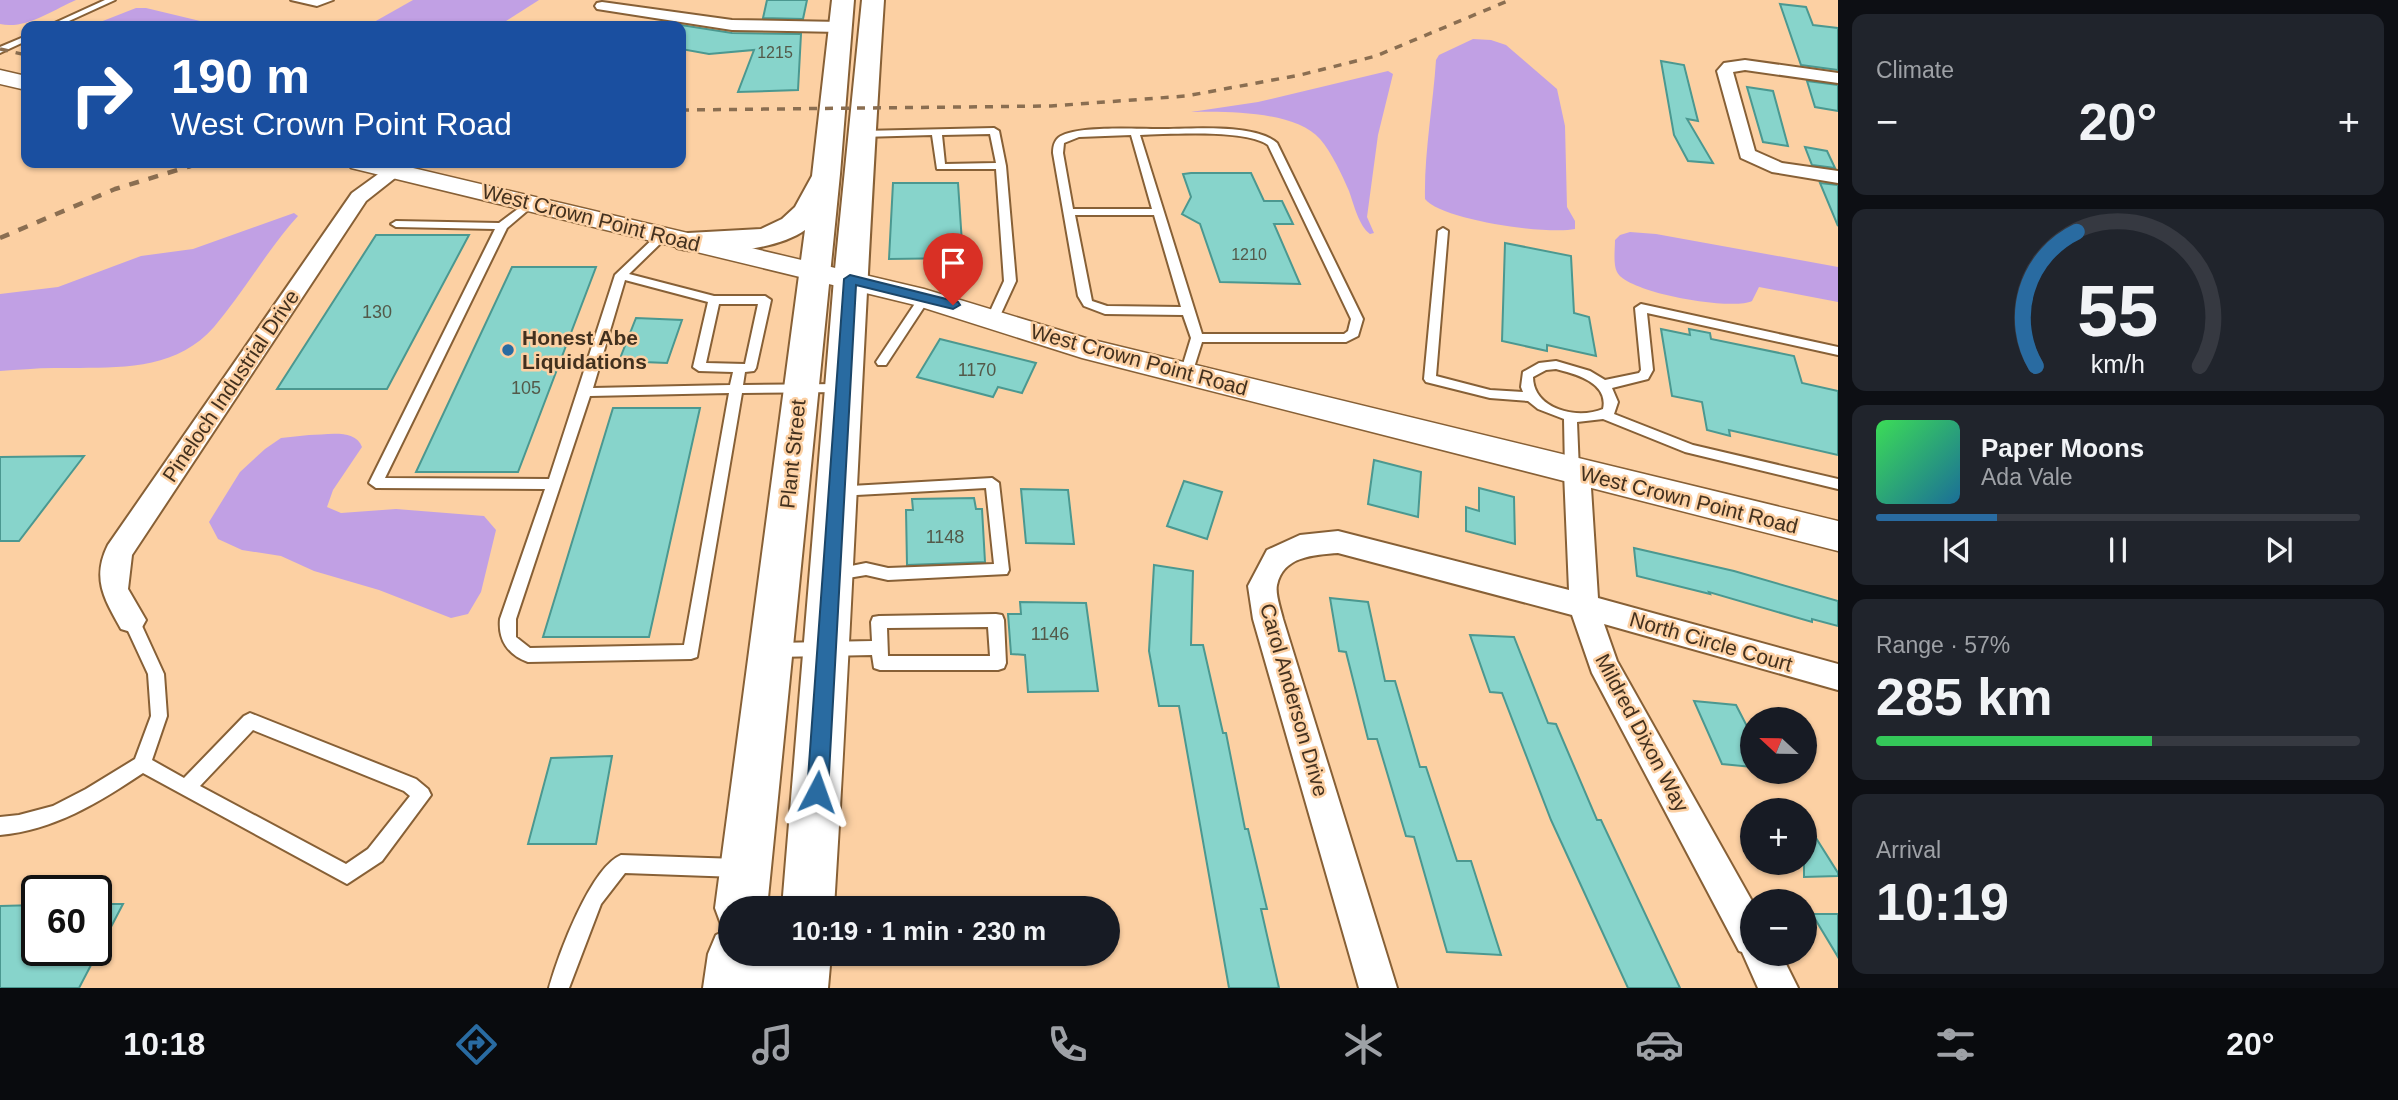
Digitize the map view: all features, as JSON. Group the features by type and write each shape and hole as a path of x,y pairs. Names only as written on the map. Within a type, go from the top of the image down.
{"main road":[{"path":"843,0 849,8 872,8"},
{"name":"Plant Street","path":"809,896 844,388 832,275 826,174 843,0"},
{"name":"Plant Street","path":"750,895 772,650 801,389 832,275 862,134 872,8"},
{"path":"841,27 859,31 869,43"},
{"path":"675,239 751,238 783,231 804,216 826,174"},
{"path":"731,988 734,966"},
{"path":"759,988 761,966"},
{"path":"800,988 803,966"}],"street":[{"path":"606,3 658,3 684,16"},
{"path":"633,3 732,25 841,27"},
{"path":"1838,78 1745,65 1730,66 1724,71 1747,153 1756,160 1838,177"},
{"path":"0,76 21,82"},
{"name":"West Crown Point Road","path":"382,168 924,298 1082,348 1838,536"},
{"name":"Pineloch Industrial Drive","path":"131,620 114,590 118,553 359,197 395,171"},
{"name":"Mildred Dixon Way","path":"1575,471 1584,606 1602,664 1740,916"},
{"name":"Carol Anderson Drive","path":"1378,988 1268,619 1262,586 1267,576 1277,558 1300,546 1338,542 1584,606"},
{"name":"North Circle Court","path":"1584,606 1838,677"},
{"path":"1767,966 1779,988"}],"lane":[{"path":"63,21 111,0"},
{"path":"295,0 317,4 328,0"},
{"path":"0,50 21,40"},
{"path":"862,134 994,131 1001,166 1010,281 993,318"},
{"path":"937,132 940,167 1001,166"},
{"path":"1188,310 1105,310 1088,303 1084,296 1057,148 1064,138 1077,134 1246,134 1272,142 1357,319 1354,333 1346,338 1197,338"},
{"path":"1135,134 1197,338 1186,374"},
{"path":"530,203 502,226 376,483 554,484"},
{"path":"1069,212 1158,212"},
{"path":"396,224 502,226"},
{"path":"1443,231 1430,379 1490,394 1533,397"},
{"path":"675,239 621,275 585,392 508,619 505,634 513,648 528,655 691,652 740,368"},
{"path":"621,275 714,300 765,300 750,368 699,367 714,300"},
{"path":"882,362 924,298"},
{"path":"1602,384 1624,382 1644,376 1647,370 1641,308 1838,351"},
{"path":"1605,415 1612,405 1611,397 1602,384 1584,373 1570,368 1543,366 1527,375 1525,382 1533,397 1546,408 1570,417 1589,419 1605,415 1690,449 1838,484"},
{"path":"585,392 844,388"},
{"path":"1570,417 1575,471"},
{"path":"832,575 866,569 888,574 1002,570 992,483 837,491"},
{"path":"0,826 12,825 80,804 142,764 159,716 156,674 131,620"},
{"path":"996,620 998,663 880,663 879,648 879,622 996,620"},
{"path":"772,650 879,648"},
{"path":"142,764 186,788 347,875 375,855 422,795 410,785 250,721 186,788"},
{"path":"559,988 594,897 621,864 750,895"}],"shaded area":[{"path":"0,0 76,0 32,21 0,24"},
{"path":"413,0 539,0 506,21 376,21"},
{"path":"136,8 146,8 200,21 103,21"},
{"path":"1473,39 1491,40 1506,45 1557,89 1565,126 1567,207 1575,221 1575,229 1542,230 1496,224 1451,213 1435,207 1425,199 1427,147 1436,60 1439,55"},
{"path":"1388,71 1393,74 1378,135 1367,217 1374,233 1370,234 1360,221 1333,157 1320,139 1309,130 1295,123 1260,115 1191,112 1258,102"},
{"path":"294,213 298,216 214,327 198,342 179,353 139,365 0,371 0,294 58,287 141,256 193,249"},
{"path":"1630,232 1656,234 1838,267 1838,302 1759,287 1752,301 1724,304 1681,298 1640,287 1625,280 1617,272 1615,265 1615,240"},
{"path":"347,435 358,441 362,447 333,490 327,507 341,513 396,509 484,516 496,530 481,592 468,614 451,618 379,590 314,571 281,556 242,550 218,539 209,522 240,472 281,438"}],"building":[{"path":"767,0 807,0 803,19 763,18"},
{"path":"1780,4 1806,7 1813,25 1838,28 1838,70 1801,65"},
{"path":"686,26 732,33 801,34 798,90 738,92 754,50 709,54 686,50"},
{"path":"1661,61 1684,65 1698,121 1687,119 1713,163 1688,161 1674,135"},
{"path":"1807,81 1838,85 1838,111 1815,107"},
{"path":"1747,87 1773,91 1788,146 1763,142"},
{"path":"1805,147 1827,151 1835,168 1812,165"},
{"path":"1251,173 1264,201 1282,201 1293,224 1274,224 1300,284 1220,282 1200,224 1182,214 1191,197 1183,174"},
{"path":"893,183 958,183 963,258 889,259"},
{"path":"1820,183 1838,185 1838,226"},
{"path":"376,235 469,235 387,389 277,389"},
{"path":"1505,243 1571,256 1574,313 1589,317 1596,356 1547,345 1547,351 1502,341"},
{"path":"512,267 596,267 518,472 416,472"},
{"path":"636,318 682,320 667,363 619,361"},
{"path":"1661,329 1690,335 1689,329 1710,333 1711,339 1794,356 1802,383 1838,391 1838,455 1729,430 1730,436 1707,430 1702,402 1672,396"},
{"path":"940,339 1036,363 1022,393 998,387 993,397 917,377"},
{"path":"613,408 700,408 649,637 543,637"},
{"path":"84,456 19,541 0,541 0,457"},
{"path":"1374,460 1421,472 1418,517 1368,504"},
{"path":"1184,481 1222,492 1207,539 1167,526"},
{"path":"1479,488 1514,497 1515,544 1466,531 1466,507 1479,511"},
{"path":"1021,489 1068,490 1074,544 1026,543"},
{"path":"974,498 976,509 982,509 985,562 907,565 906,510 913,510 912,499"},
{"path":"1634,548 1734,571 1838,601 1838,626 1812,619 1812,622 1709,592 1710,594 1637,576"},
{"path":"1154,565 1193,571 1191,645 1203,645 1223,733 1226,733 1245,829 1248,829 1267,909 1261,909 1279,988 1229,988 1179,706 1159,706 1149,651"},
{"path":"1330,598 1368,602 1385,681 1395,681 1420,767 1426,767 1457,861 1471,861 1501,955 1447,952 1414,837 1406,836 1377,739 1368,739 1346,652 1339,651"},
{"path":"1020,602 1086,603 1098,691 1028,692 1025,655 1011,654 1008,614 1021,614"},
{"path":"1470,635 1514,637 1548,723 1556,724 1597,820 1601,820 1680,988 1628,988 1551,820 1502,693 1490,692"},
{"path":"1694,701 1736,705 1740,713 1740,766 1722,764"},
{"path":"612,756 596,844 528,844 551,758"},
{"path":"1817,840 1838,876 1804,877 1817,875"},
{"path":"112,904 123,904 112,925"},
{"path":"21,905 21,966 91,966 79,988 0,988 0,906"},
{"path":"1817,914 1838,914 1838,957 1817,922"}],"railway":[{"path":"686,110 1051,106 1186,96 1300,75 1376,56 1510,0"},
{"path":"0,49 21,54"},
{"path":"0,238 115,189 184,168"}],"place":[{"name":"Honest Abe Liquidations","path":"508,350"}],"route":[{"path":"817,792 850,279 953,305"}]}
